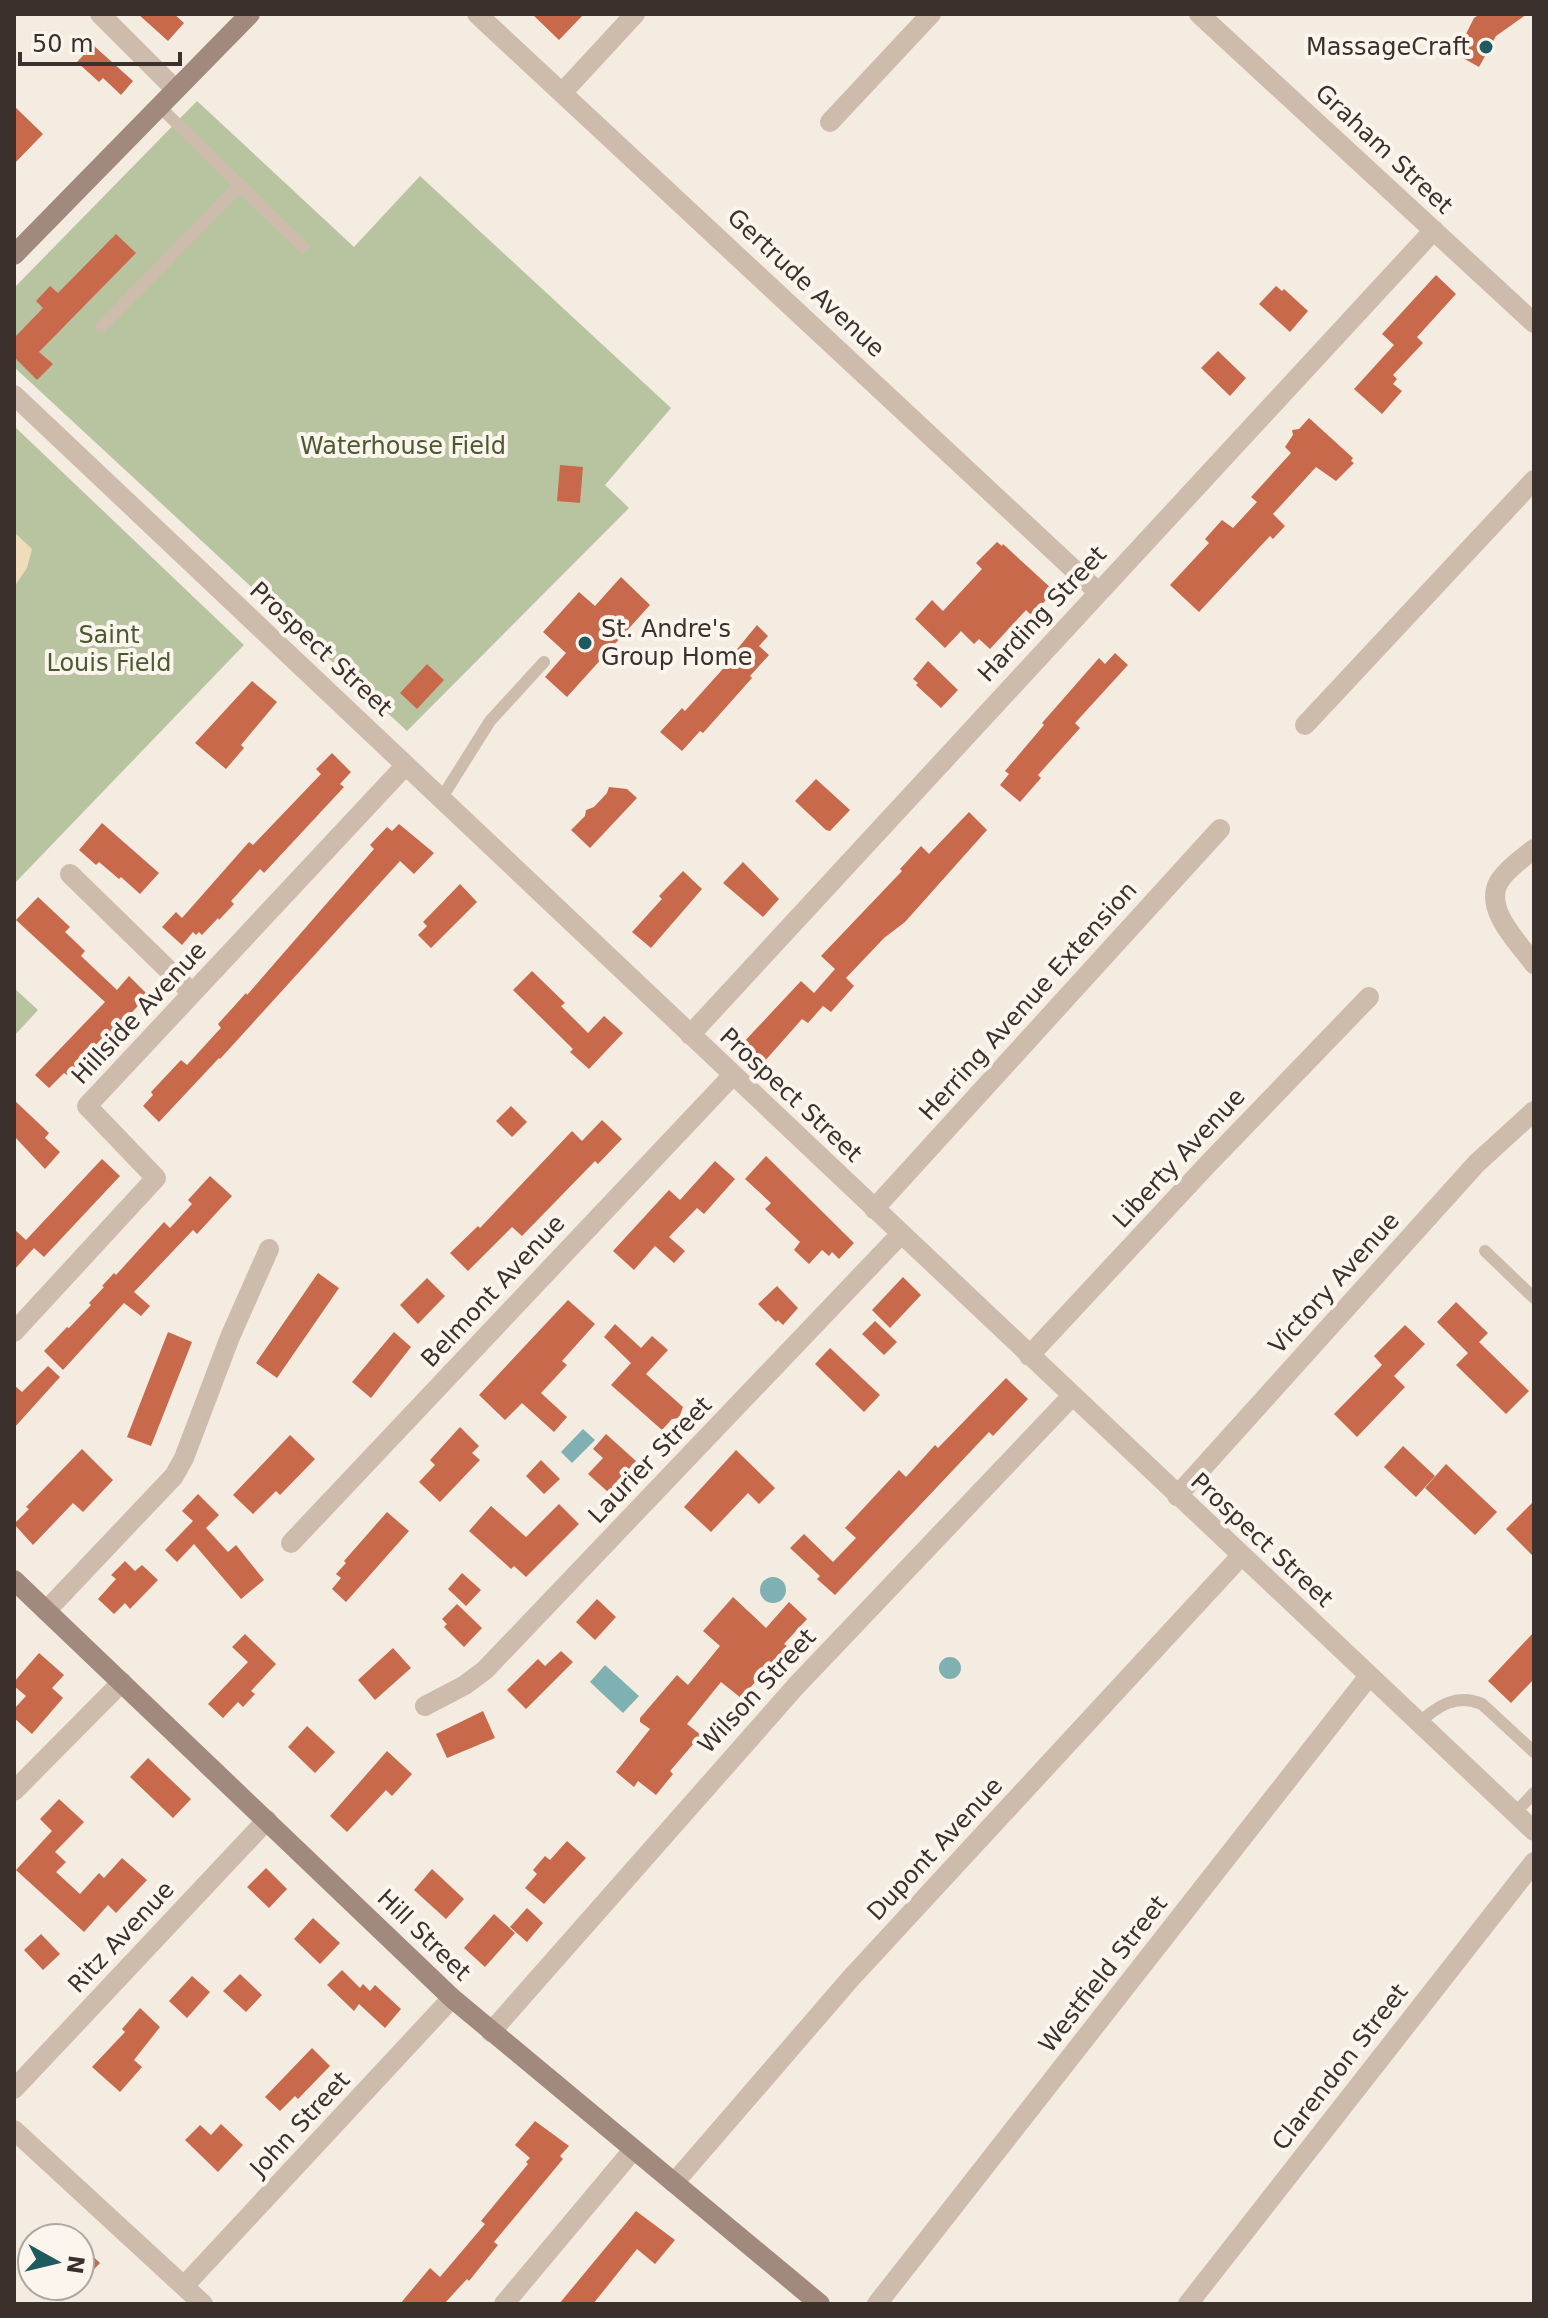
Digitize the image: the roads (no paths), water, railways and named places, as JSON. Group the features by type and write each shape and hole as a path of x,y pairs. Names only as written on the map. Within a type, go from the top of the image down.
{"street":[{"path":"100,14 175,89"},
{"path":"14,255 250,14"},
{"name":"Gertrude Avenue","path":"477,14 1098,592"},
{"path":"562,93 635,14"},
{"path":"830,122 931,14"},
{"name":"Graham Street","path":"1199,14 1534,323"},
{"name":"Harding Street","path":"690,1035 1434,230"},
{"name":"Prospect Street","path":"14,395 1534,1831"},
{"path":"1305,725 1534,480"},
{"name":"Hillside Avenue","path":"14,1332 156,1178 87,1106 405,766"},
{"name":"Herring Avenue Extension","path":"874,1209 1220,829"},
{"path":"1534,849 1500,880 1494,896 1499,914 1534,964"},
{"path":"70,874 192,993"},
{"name":"Liberty Avenue","path":"1029,1356 1369,997"},
{"name":"Belmont Avenue","path":"291,1543 733,1075"},
{"name":"Victory Avenue","path":"1177,1496 1476,1164 1534,1111"},
{"name":"Laurier Street","path":"425,1706 465,1685 485,1670 901,1234"},
{"path":"46,1611 174,1476 269,1249"},
{"name":"Wilson Street","path":"491,2032 796,1686 1072,1396"},
{"name":"Dupont Avenue","path":"674,2183 851,1978 1241,1556"},
{"name":"Hill Street","path":"14,1580 452,1998 811,2301"},
{"name":"Westfield Street","path":"877,2304 1369,1676"},
{"path":"14,1791 122,1682"},
{"name":"Ritz Avenue","path":"14,2089 267,1820"},
{"name":"Clarendon Street","path":"1188,2304 1534,1862"},
{"name":"John Street","path":"184,2286 452,1998"},
{"path":"14,2130 203,2304"},
{"path":"504,2304 633,2150"}],"lane":[{"path":"159,106 303,247"},
{"path":"101,327 240,185"},
{"path":"441,799 490,721 544,662"},
{"path":"1485,1251 1534,1298"},
{"path":"1419,1723 1444,1704 1460,1699 1473,1700 1482,1704 1534,1752"},
{"path":"1515,1813 1534,1793"}],"water":[{"path":"583,1429 595,1440 572,1463 561,1452"},
{"path":"773,1577 782,1581 786,1590 782,1599 773,1603 764,1599 760,1590 764,1581"},
{"path":"946,1657 954,1657 961,1668 954,1679 946,1679 939,1672 939,1664"},
{"path":"605,1665 639,1696 623,1713 590,1682"}],"place":[{"name":"MassageCraft","path":"1486,47"},
{"name":"St. Andre's Group Home","path":"585,643"}],"park label":[{"name":"Waterhouse Field","path":"403,446"},
{"name":"Saint Louis Field","path":"109,649"}]}
